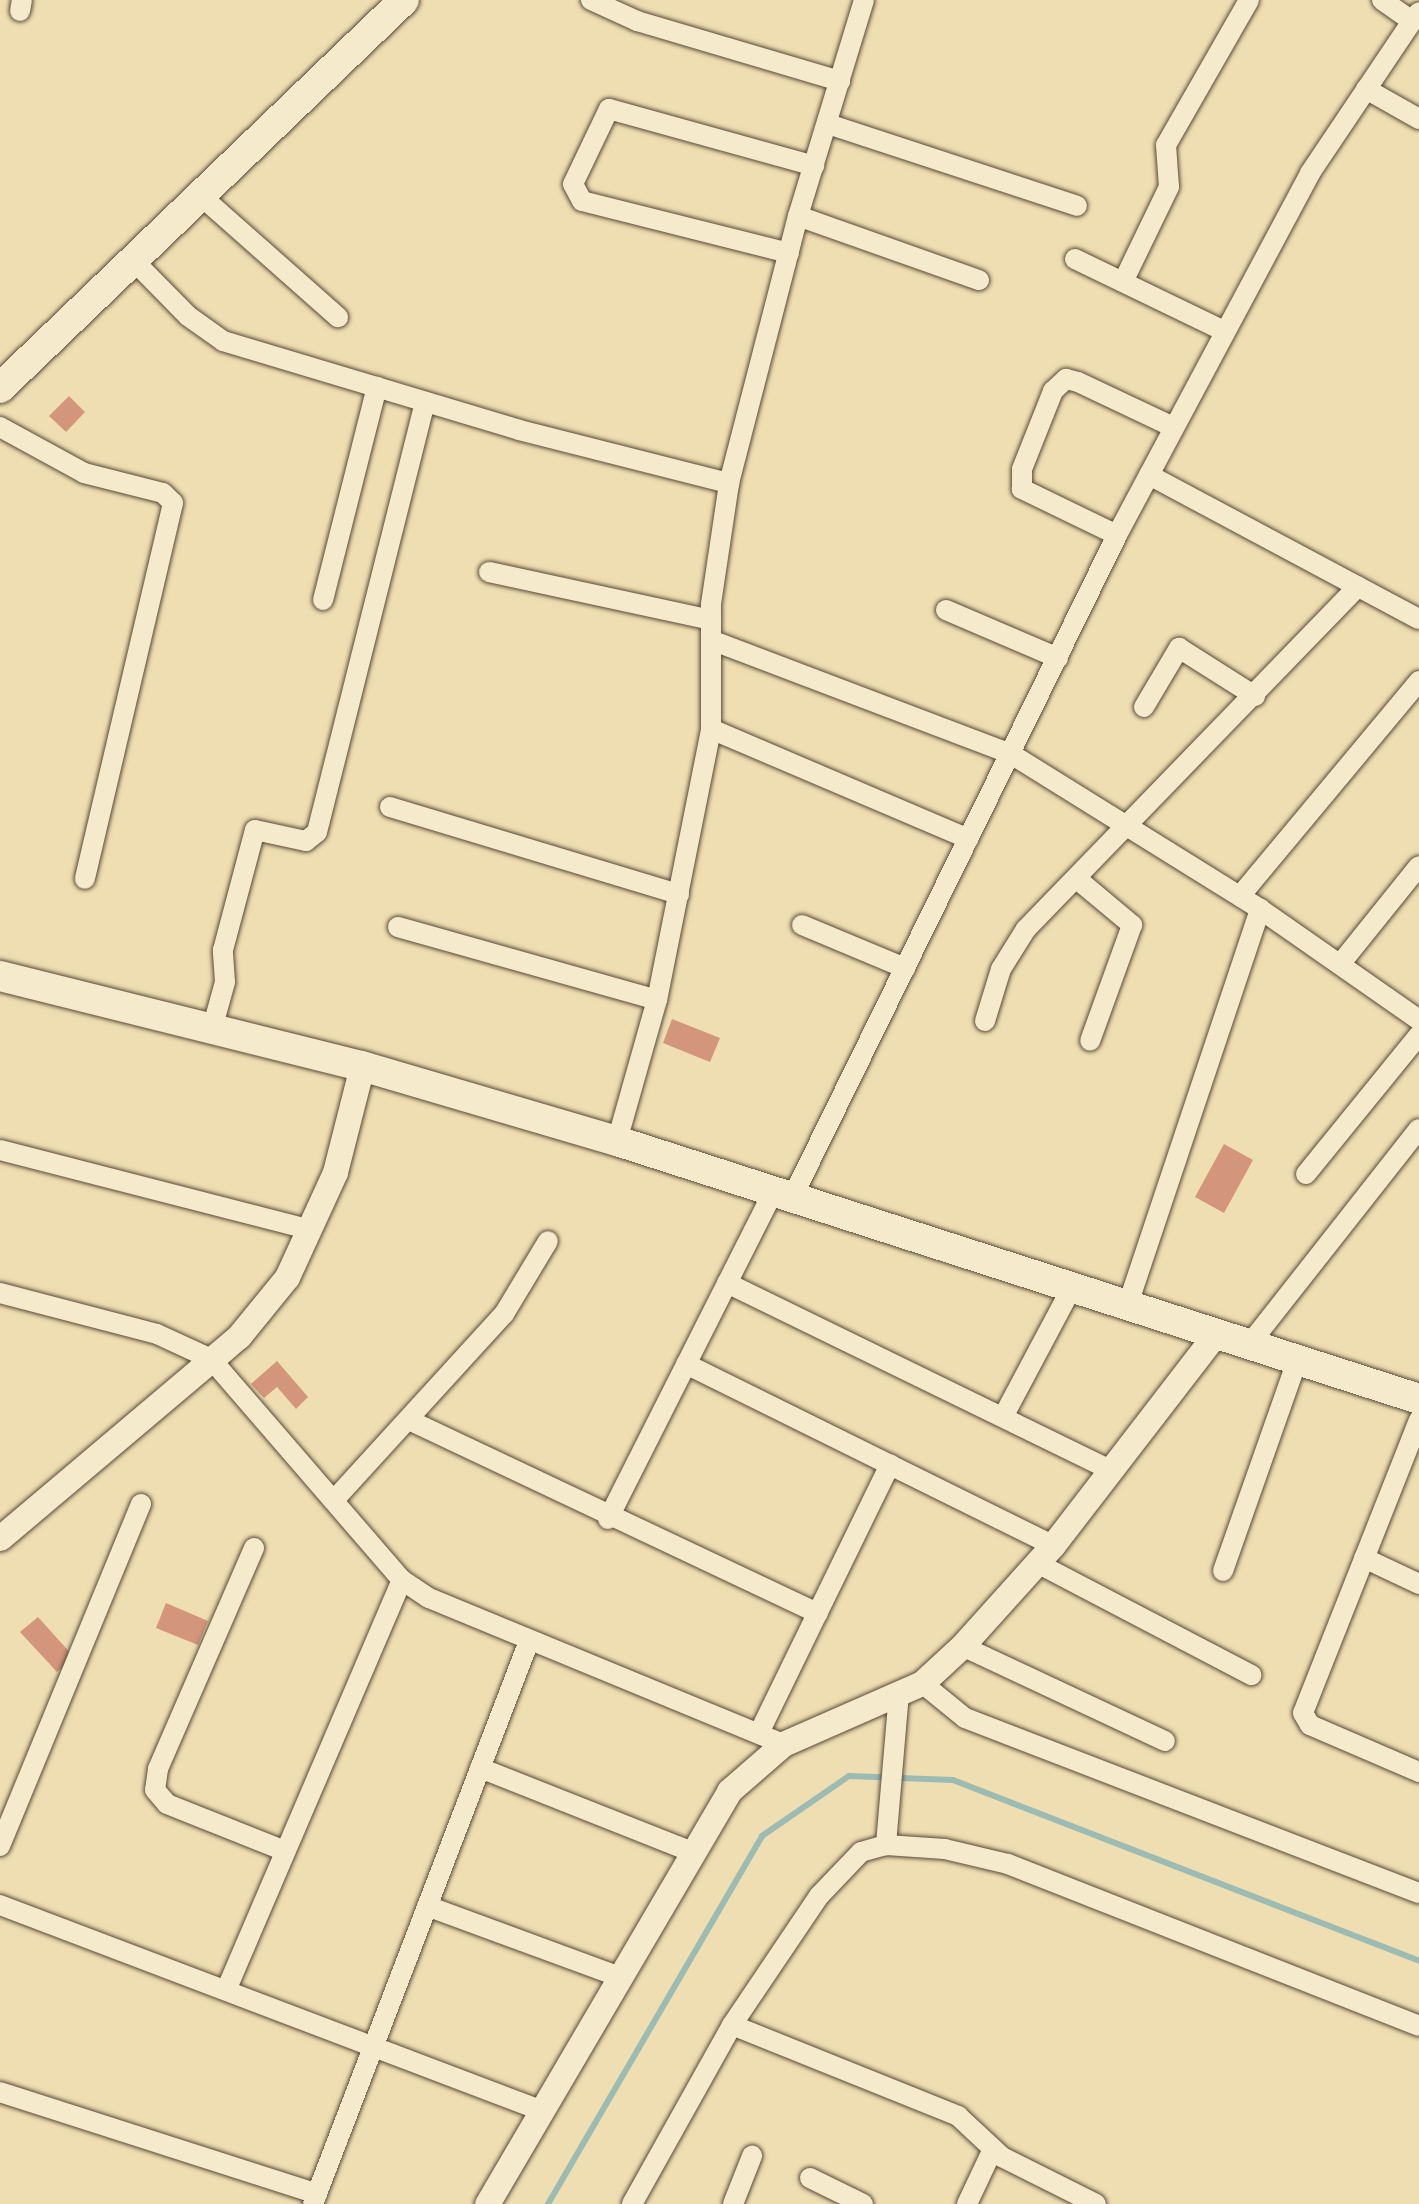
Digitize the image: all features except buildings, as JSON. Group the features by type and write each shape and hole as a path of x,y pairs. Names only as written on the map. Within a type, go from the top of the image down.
{"main road":[{"path":"0,388 404,0"},
{"path":"0,976 362,1066 617,1141 782,1198 1419,1399"}],"street":[{"path":"591,0 637,21 840,82"},
{"path":"617,1141 657,1000 710,730 711,630 729,483 798,216 864,0"},
{"path":"1123,282 1170,187 1166,145 1249,0"},
{"path":"608,1519 728,1283 782,1198 906,968 1116,535 1224,331 1310,173 1416,16 1382,0"},
{"path":"1366,89 1419,119"},
{"path":"789,253 582,201 573,184 609,108 814,166"},
{"path":"828,124 1077,206"},
{"path":"201,196 338,317"},
{"path":"798,216 979,280"},
{"path":"1075,259 1224,331"},
{"path":"134,260 188,316 223,341 425,402 729,483"},
{"path":"1116,535 1022,489 1022,469 1053,391 1066,380 1078,382 1173,427"},
{"path":"323,600 376,387"},
{"path":"212,1029 225,982 223,950 255,830 306,842 317,832 425,402"},
{"path":"0,427 84,473 164,494 173,502 86,879"},
{"path":"1149,475 1419,619"},
{"path":"489,572 711,630 1011,754 1260,909 1419,1020"},
{"path":"985,1021 1012,947 1358,586"},
{"path":"946,610 1058,658"},
{"path":"1144,707 1179,648 1255,696"},
{"path":"1240,896 1419,681"},
{"path":"710,730 969,838"},
{"path":"390,807 679,894"},
{"path":"1341,963 1419,866"},
{"path":"1077,880 1132,926 1090,1041"},
{"path":"1127,1307 1260,909"},
{"path":"802,925 906,968"},
{"path":"398,928 657,1000"},
{"path":"1306,1174 1419,1035"},
{"path":"0,1538 212,1359 287,1278 335,1172 362,1066"},
{"path":"1248,1346 1419,1129"},
{"path":"0,1150 312,1230"},
{"path":"334,1500 410,1422 512,1304 548,1241"},
{"path":"728,1283 1112,1470"},
{"path":"1002,1417 1071,1289"},
{"path":"0,1293 157,1334 212,1359 402,1580 458,1612 783,1744"},
{"path":"487,2204 690,1851 729,1791 783,1744 910,1688 962,1646 1045,1554 1215,1335"},
{"path":"1223,1571 1296,1361"},
{"path":"686,1364 890,1464 1251,1674"},
{"path":"1419,1420 1303,1718 1419,1772"},
{"path":"410,1422 608,1519 818,1613"},
{"path":"759,1734 890,1464"},
{"path":"0,1846 141,1504"},
{"path":"254,1548 158,1769 156,1790 167,1804 285,1851"},
{"path":"1364,1558 1419,1584"},
{"path":"228,1988 402,1580"},
{"path":"0,2092 315,2199 529,1641"},
{"path":"962,1646 1165,1742"},
{"path":"886,1845 898,1723 910,1688"},
{"path":"910,1688 965,1718 1419,1892"},
{"path":"480,1768 690,1851"},
{"path":"632,2204 732,2025 841,1869 861,1852 886,1845 1008,1864 1419,2026"},
{"path":"0,1905 228,1988 540,2110"},
{"path":"428,1906 620,1977"},
{"path":"732,2025 958,2116 993,2149 1096,2204"},
{"path":"967,2204 993,2149"},
{"path":"733,2204 752,2156"},
{"path":"810,2178 863,2204"}],"waterway":[{"path":"548,2204 762,1836 849,1776 953,1780 1419,1961"}]}
